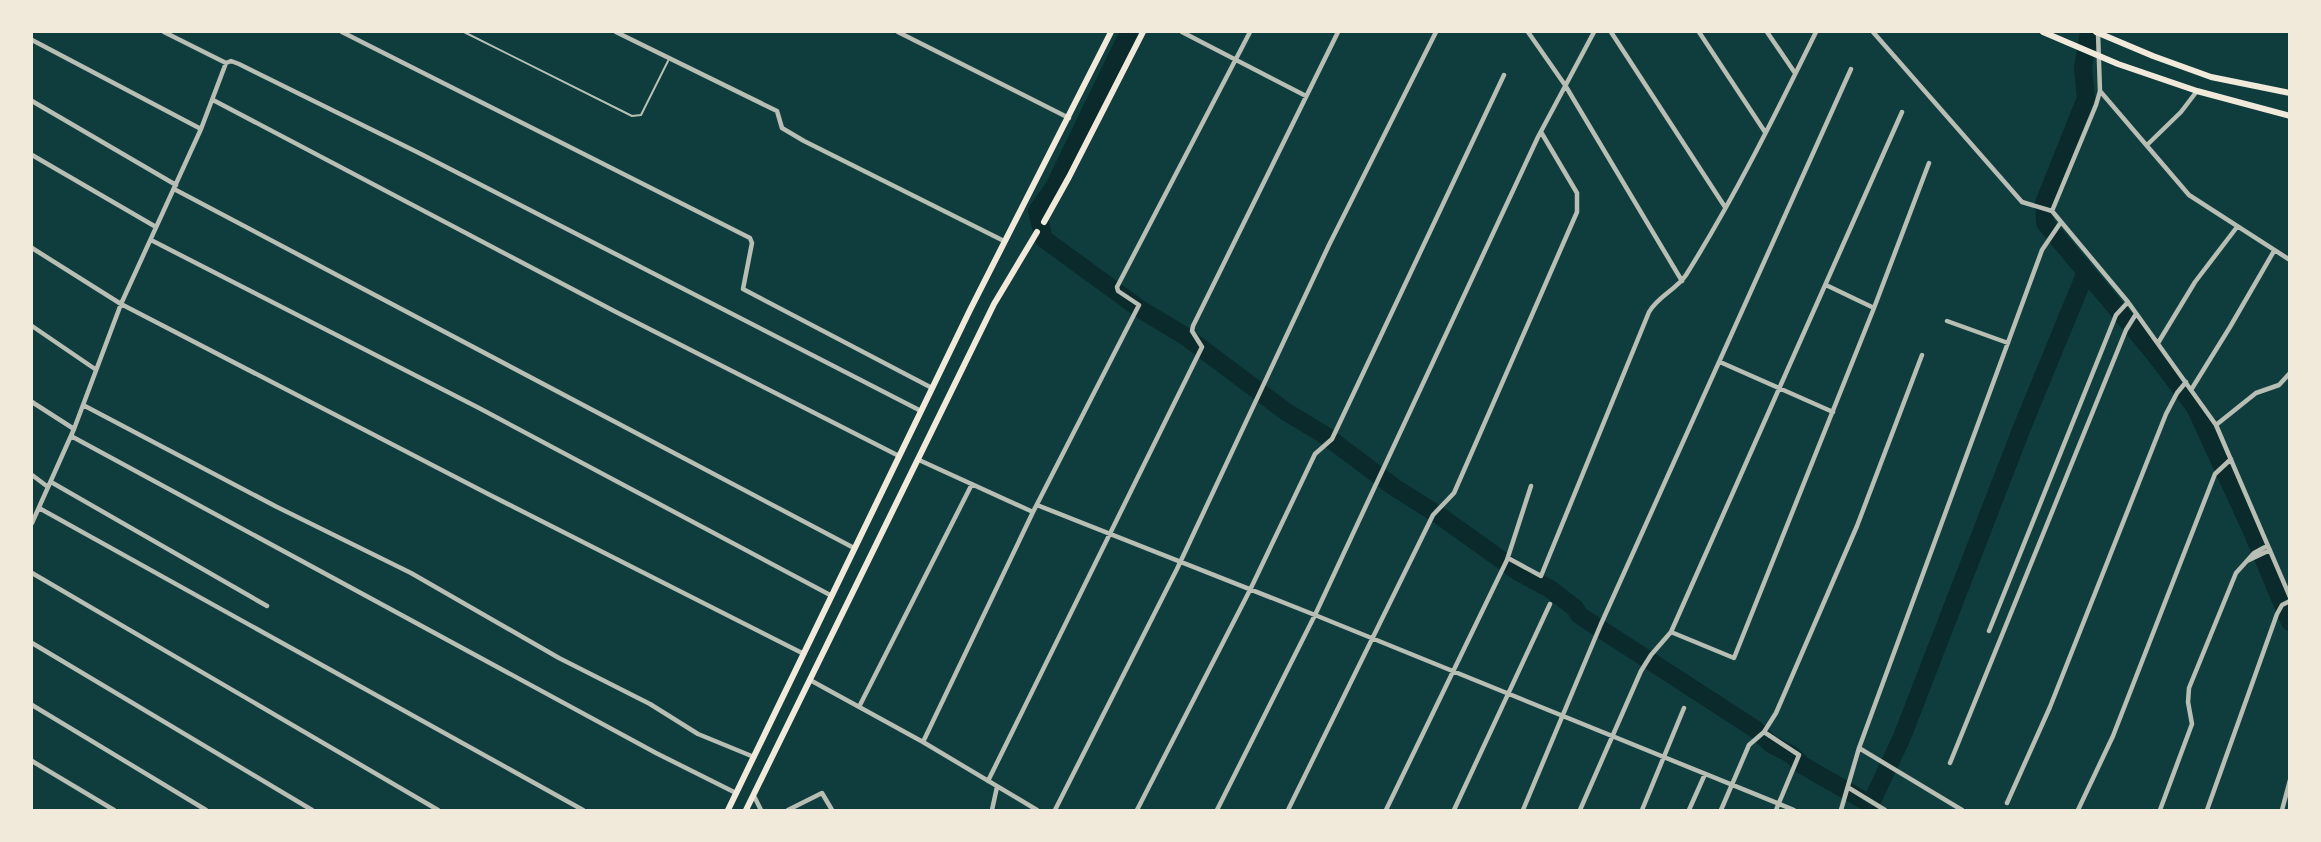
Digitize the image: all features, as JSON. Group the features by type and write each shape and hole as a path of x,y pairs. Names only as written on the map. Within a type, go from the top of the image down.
{"main road":[{"path":"728,810 856,549 872,527 877,505 932,388 1111,32"},
{"path":"1044,222 1143,32"},
{"path":"2043,32 2095,56 2197,91 2290,116"},
{"path":"2098,32 2211,77 2290,93"},
{"path":"746,810 994,304 1037,232"},
{"path":"877,505 893,512"},
{"path":"872,527 882,533"}],"street":[{"path":"164,32 226,63 231,61 239,64 419,153 921,411"},
{"path":"342,32 750,238 752,243 743,289 932,388"},
{"path":"615,32 777,111 782,128 804,141 1004,242"},
{"path":"898,32 1069,118"},
{"path":"1182,32 1306,96"},
{"path":"923,742 1033,512 1139,306 1118,291 1117,287 1250,32"},
{"path":"988,781 1200,349 1192,328 1338,32"},
{"path":"1055,810 1180,562 1329,245 1436,32"},
{"path":"1528,32 1565,85 1682,281"},
{"path":"1217,810 1315,615 1541,132 1594,32"},
{"path":"1611,32 1725,208"},
{"path":"1699,32 1765,132"},
{"path":"1767,32 1796,74"},
{"path":"1508,559 1541,576 1648,312 1658,299 1682,281 1725,208 1816,32"},
{"path":"1872,32 2022,201 2049,211 2061,222 2158,343 2184,384 2216,425 2231,459 2287,601 2207,810"},
{"path":"2049,211 2092,117 2100,91 2095,56 2098,32"},
{"path":"32,40 201,129"},
{"path":"32,523 74,429 121,304 201,129 226,63"},
{"path":"1523,810 1597,632 1851,69"},
{"path":"1137,810 1250,590 1315,454 1331,440 1504,75"},
{"path":"2100,91 2189,195 2290,260"},
{"path":"2147,145 2181,112 2197,91"},
{"path":"213,100 616,313 900,456"},
{"path":"32,101 175,187 856,549"},
{"path":"1580,810 1641,671 1671,632 1902,112"},
{"path":"1288,810 1370,639 1435,513 1454,493 1577,212 1577,193 1541,132"},
{"path":"32,155 156,227"},
{"path":"1671,632 1734,658 1929,163"},
{"path":"1841,810 1860,748 2042,250 2061,222"},
{"path":"2158,343 2195,282 2237,227"},
{"path":"150,240 479,408 833,596"},
{"path":"32,248 121,304 804,654"},
{"path":"2191,390 2274,251"},
{"path":"1826,285 1874,308"},
{"path":"1989,631 2116,315 2126,304"},
{"path":"1950,763 2126,330 2135,317"},
{"path":"1947,321 2008,343"},
{"path":"32,326 95,369"},
{"path":"1721,810 1749,745 1776,713 1857,526 1923,355"},
{"path":"1720,362 1833,412"},
{"path":"2216,425 2256,393 2279,385 2290,373"},
{"path":"2007,803 2050,707 2161,425 2184,384"},
{"path":"32,402 74,429"},
{"path":"83,405 277,507 432,584 698,734 754,757"},
{"path":"71,436 656,753 736,793"},
{"path":"2078,810 2113,736 2218,469 2231,459"},
{"path":"919,460 1033,512"},
{"path":"32,475 267,606"},
{"path":"859,707 972,484"},
{"path":"1386,810 1508,559 1513,535 1531,486"},
{"path":"1037,505 1564,715 1794,810"},
{"path":"39,508 583,810"},
{"path":"2160,810 2192,724 2188,702 2189,688 2236,573 2242,563 2266,549"},
{"path":"32,573 438,810"},
{"path":"1454,810 1550,604"},
{"path":"32,643 312,810"},
{"path":"810,680 923,742 1037,810"},
{"path":"32,705 206,810"},
{"path":"1642,810 1684,708"},
{"path":"1761,734 1798,754 1776,810"},
{"path":"1860,748 1962,810"},
{"path":"32,761 114,810"},
{"path":"1689,810 1705,774"},
{"path":"2282,810 2290,780"},
{"path":"992,810 997,787"},
{"path":"1848,791 1885,810"},
{"path":"788,810 822,793 832,810"},
{"path":"753,796 761,810"}],"lane":[{"path":"464,32 632,116 641,115 669,58"}],"waterway":[{"path":"1129,32 1054,187 1037,211 1044,239 1140,309 1185,336 1285,411 1326,436 1394,487 1517,571 1550,589 1575,608 1579,615 1755,729 1771,744 1792,755 1802,765 1870,804"},
{"path":"1873,799 1902,737 2023,425 2086,272 2045,223 2044,203 2086,98 2083,68 2089,32"},
{"path":"2086,272 2195,407 2290,622"}]}
